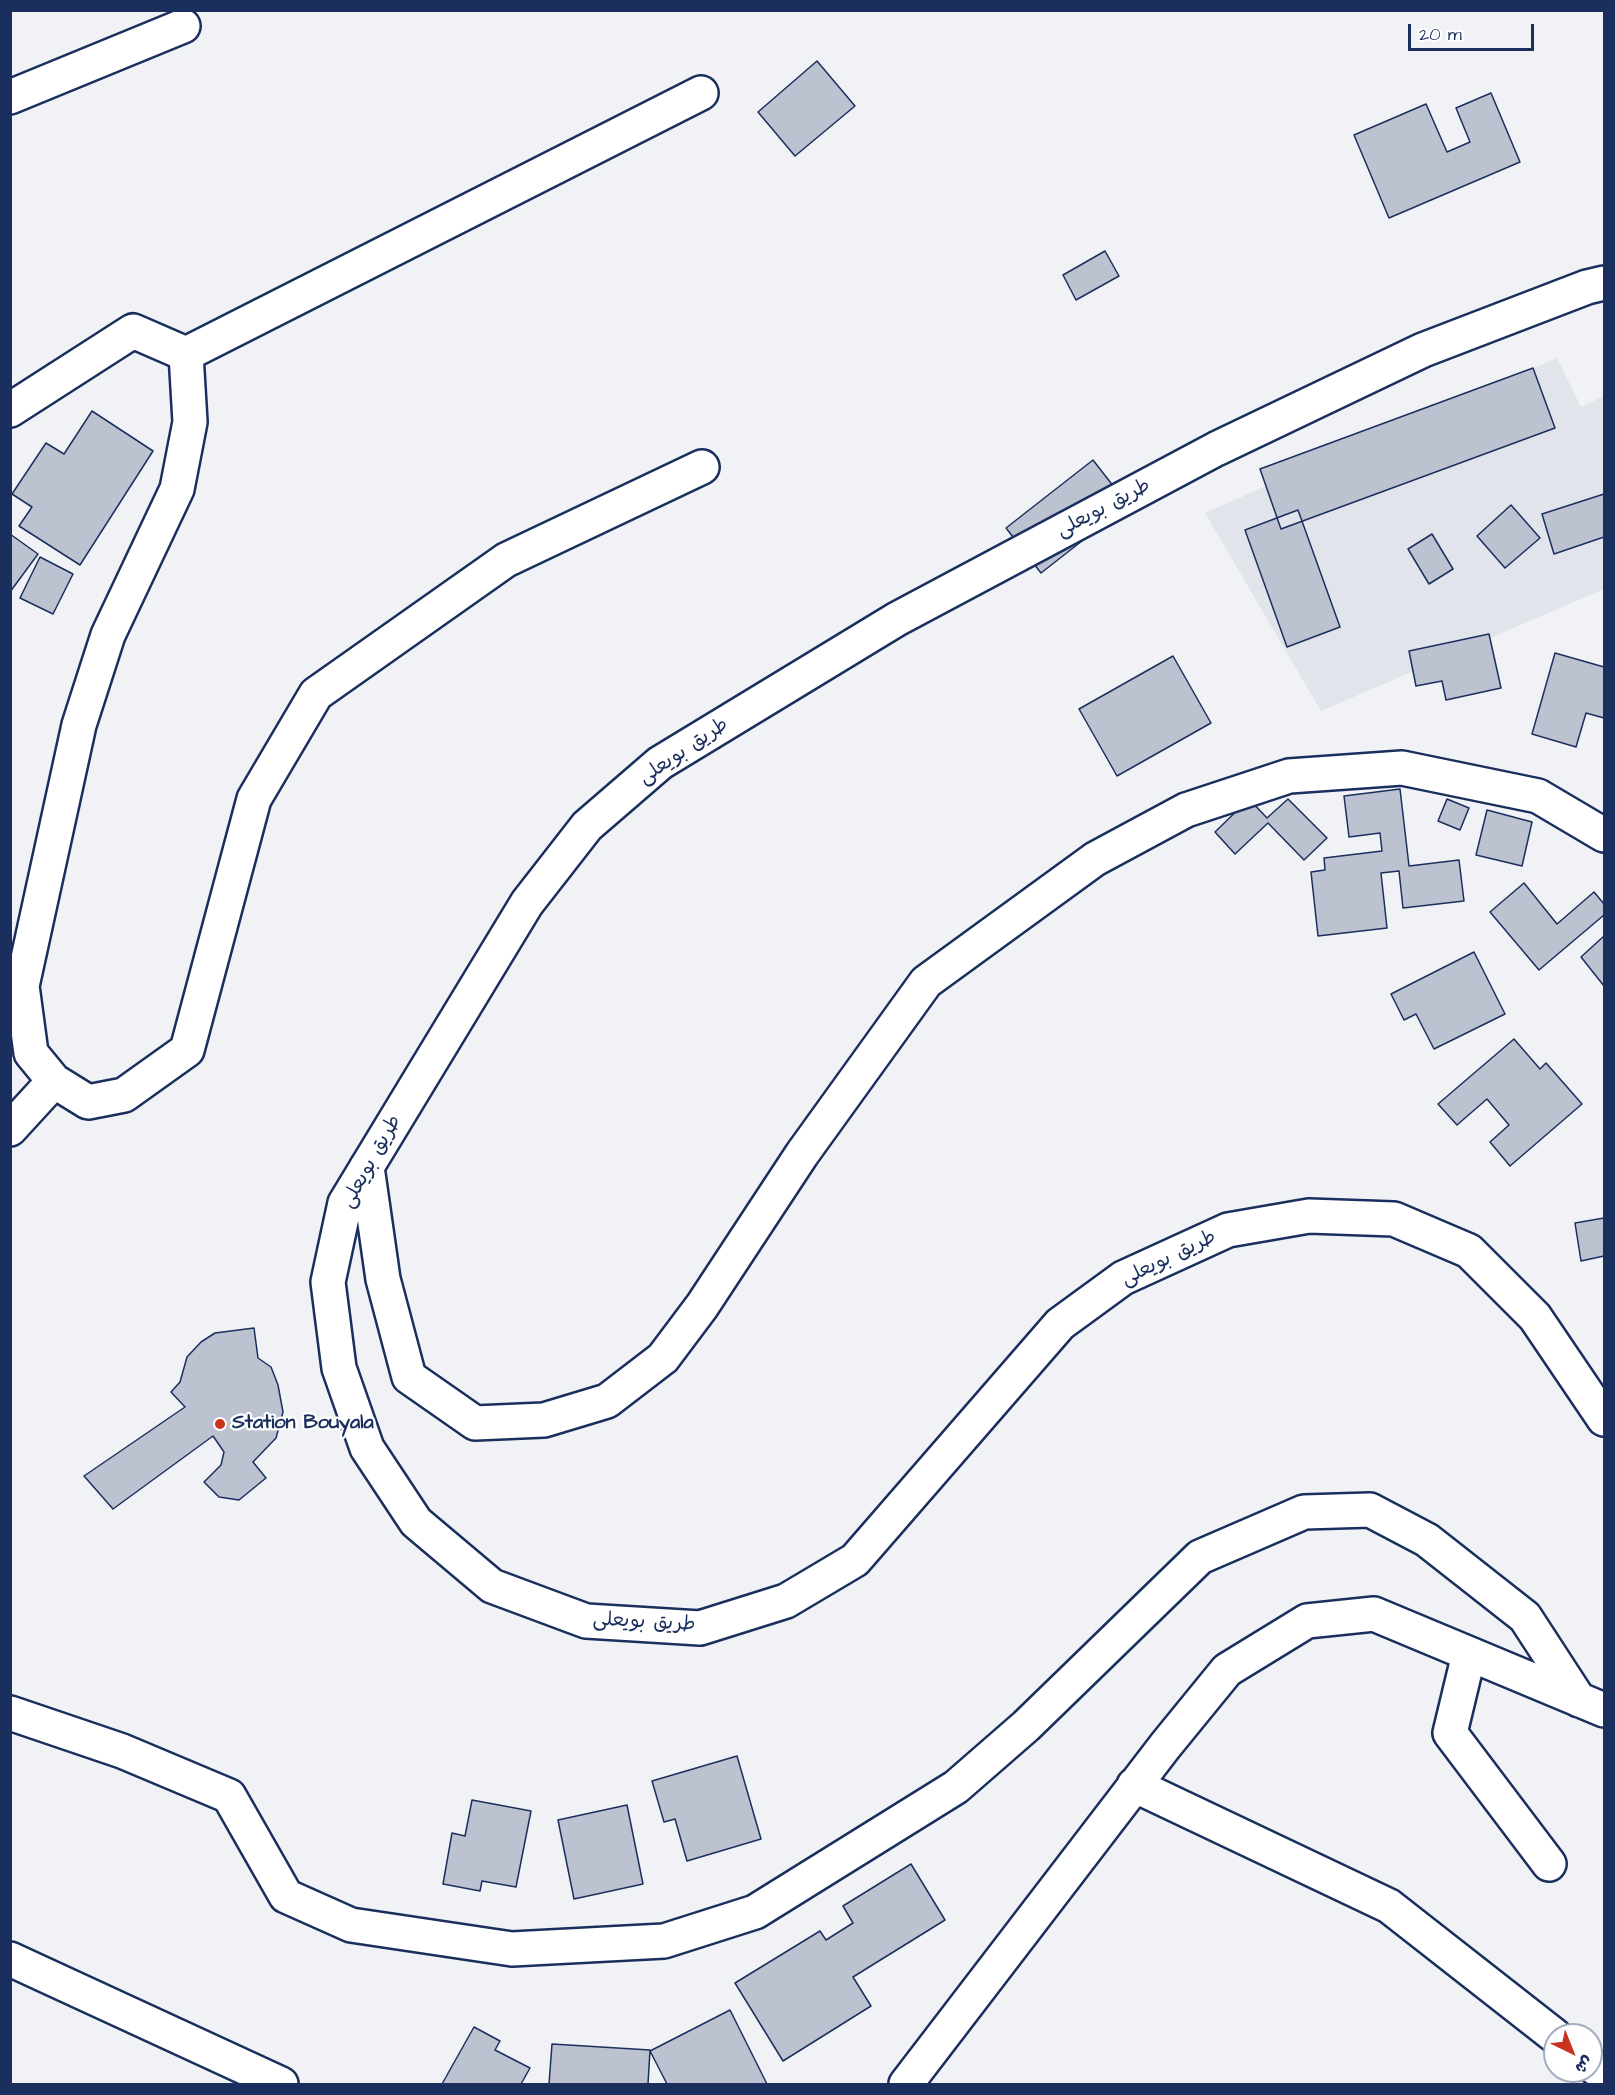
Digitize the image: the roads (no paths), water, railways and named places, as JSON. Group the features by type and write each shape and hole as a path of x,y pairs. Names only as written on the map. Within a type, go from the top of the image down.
{"street":[{"path":"10,97 183,26"},
{"path":"186,354 701,93"},
{"name":"طريق بويعلى","path":"1599,288 1423,350 1216,449 897,619 660,763 587,826 527,903 345,1203 328,1282 339,1368 367,1448 416,1522 492,1586 586,1621 700,1628 786,1601 855,1560 1060,1324 1123,1278 1228,1230 1309,1216 1394,1219 1469,1251 1535,1317 1605,1419"},
{"path":"10,410 133,331 186,354"},
{"path":"186,354 190,422 177,489 108,635 79,725 22,986 31,1053 54,1081 88,1102 124,1095 187,1050 254,799 316,694 506,560 702,467"},
{"path":"367,1167 383,1279 409,1377 475,1423 544,1420 607,1401 663,1358 702,1306 802,1154 926,982 1095,860 1186,810 1289,776 1402,768 1538,796 1605,835"},
{"path":"10,1129 54,1081"},
{"path":"10,1713 122,1751 229,1796 286,1896 351,1925 512,1949 664,1941 755,1912 956,1787 1026,1726 1200,1557 1304,1512 1370,1510 1426,1540 1525,1617 1592,1705"},
{"path":"906,2085 1134,1785 1227,1670 1306,1621 1374,1614 1592,1705"},
{"path":"1469,1654 1450,1733 1549,1864"},
{"path":"1134,1785 1389,1906 1543,2027"},
{"path":"10,1959 281,2085"}],"place":[{"name":"Station Bouyala","path":"220,1424"}]}
